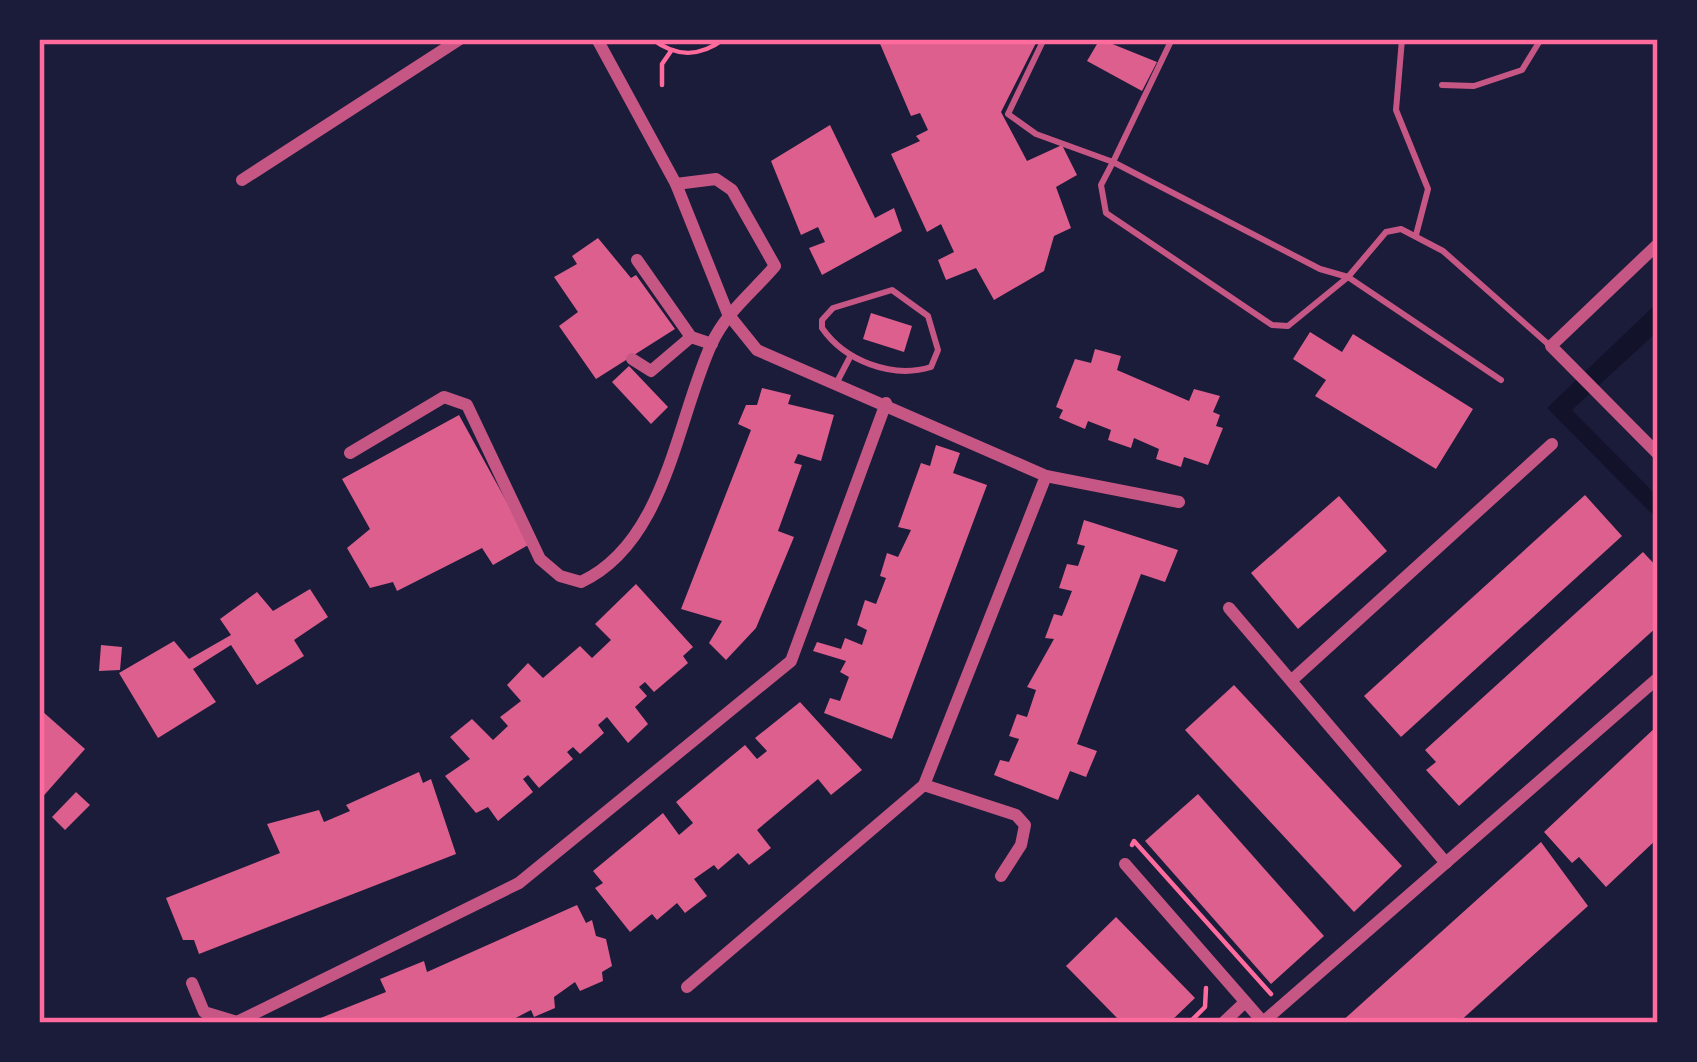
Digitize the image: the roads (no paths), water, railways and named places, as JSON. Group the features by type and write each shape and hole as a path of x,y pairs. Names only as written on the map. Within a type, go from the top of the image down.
{"street":[{"path":"242,180 460,39"},
{"path":"597,39 676,184 728,314 758,350 1046,476 1179,502"},
{"path":"350,452 444,397 457,398 467,406 540,559 560,576 581,582 611,568 641,529 728,314 775,266 732,190 716,179 676,184"},
{"path":"1658,244 1551,346 1658,454"},
{"path":"637,260 691,337 712,344"},
{"path":"632,359 651,371 691,337"},
{"path":"191,983 204,1012 237,1022 519,883 791,661 886,403"},
{"path":"1292,680 1552,444"},
{"path":"687,986 924,785 1046,476"},
{"path":"1229,608 1446,863"},
{"path":"1124,864 1263,1022 1658,678"},
{"path":"924,785 1016,815 1025,825 1021,845 1001,876"},
{"path":"1223,1023 1246,1002"}],"lane":[{"path":"1044,39 1009,114 1015,124 1113,162 1320,269 1348,277 1501,380"},
{"path":"1172,39 1101,185 1106,213 1272,325 1288,326 1348,277 1385,232 1401,229 1480,282 1551,346"},
{"path":"1402,39 1396,110 1428,189 1416,235"},
{"path":"1442,86 1474,86 1522,70 1541,39"},
{"path":"892,290 928,316 938,350 931,367 916,371 850,357 829,338 822,320 833,308 892,290"},
{"path":"837,382 850,357"}]}
